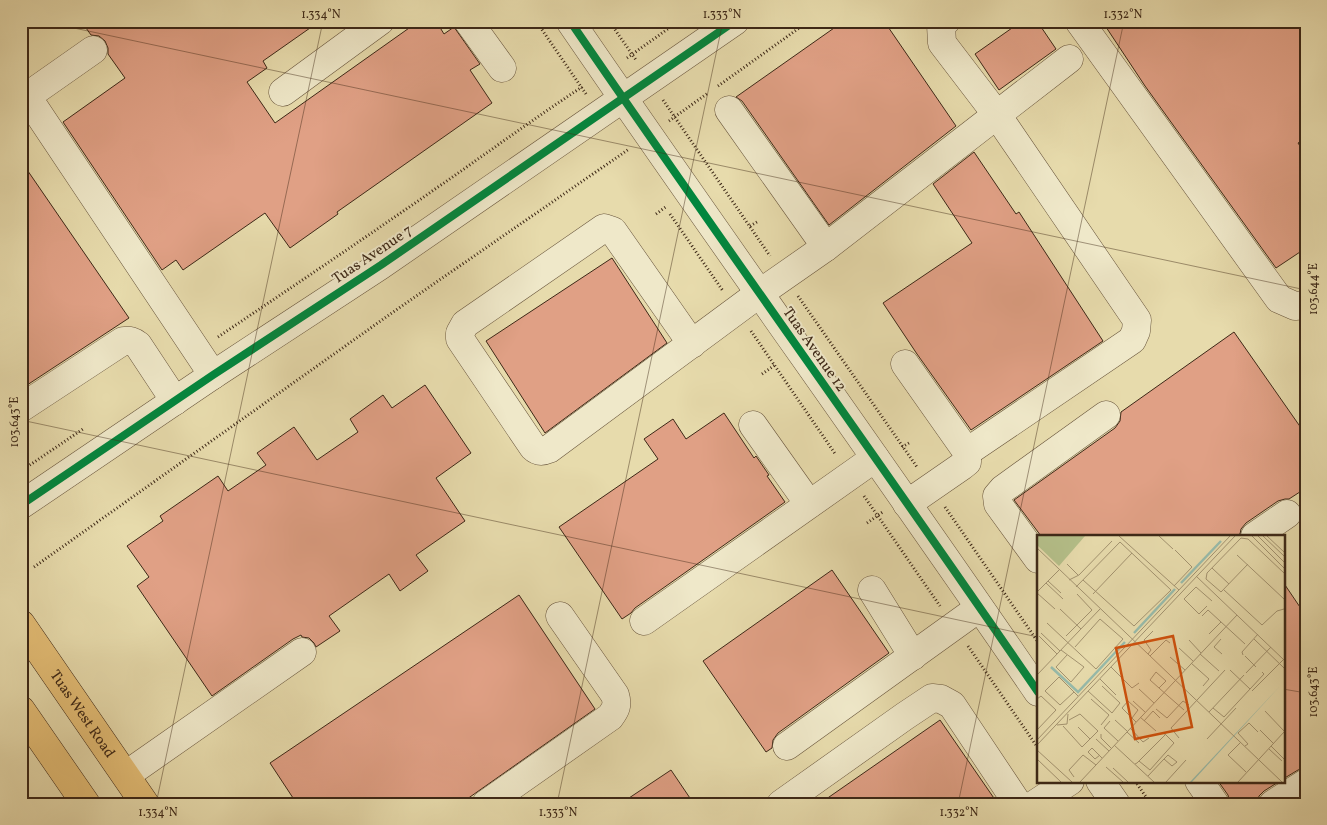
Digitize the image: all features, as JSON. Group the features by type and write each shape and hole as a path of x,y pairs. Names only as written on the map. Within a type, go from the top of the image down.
{"main road":[{"name":"Tuas West Road","path":"21,624 145,804"},
{"path":"21,710 86,804"}],"street":[{"path":"283,92 380,21"},
{"path":"468,21 502,68"},
{"name":"Tuas Avenue 12","path":"570,21 1037,690"},
{"name":"Tuas Avenue 7","path":"21,505 213,375 381,265 735,21"},
{"path":"946,21 941,25 942,43 997,115 1137,320 1136,331 1132,340 967,452"},
{"path":"1079,21 1279,299 1295,306 1306,304"},
{"path":"93,50 36,90 32,94 32,104 213,375"},
{"path":"692,344 613,231 604,228 465,324 460,333 460,339 533,447 543,452 826,247 1069,59"},
{"path":"729,110 826,247"},
{"path":"21,408 123,341 128,340 138,345 175,401"},
{"path":"905,364 967,452 967,462 907,504"},
{"path":"1037,558 998,504 997,496 1106,416"},
{"path":"753,425 809,504"},
{"path":"644,621 875,458"},
{"path":"1256,535 1286,514"},
{"path":"872,590 913,656"},
{"path":"787,746 980,608"},
{"path":"486,804 610,717 616,709 615,695 560,616"},
{"path":"126,775 302,652"},
{"path":"781,804 932,698 941,699 952,705 1018,804"},
{"path":"1035,804 1068,782"},
{"path":"1101,782 1116,804"},
{"path":"1200,782 1215,804"},
{"path":"1273,804 1306,783"}],"path":[{"path":"536,21 627,151"},
{"path":"609,21 1037,641"},
{"path":"197,351 679,21"},
{"path":"34,567 396,310 627,151 809,21"},
{"path":"665,207 1037,747"},
{"path":"21,471 86,427"},
{"path":"1136,782 1151,804"}],"building":[{"path":"81,21 320,21 263,61 267,68 247,82 275,123 419,21 436,21 444,34 454,27 480,64 470,70 492,103 337,212 338,214 290,248 265,213 183,270 176,260 162,270 63,122 125,78 108,54 105,41 99,36 91,35"},
{"path":"844,21 884,21 956,126 829,225 742,101 736,97"},
{"path":"1022,21 1037,21 1056,49 999,90 975,54"},
{"path":"1102,21 1306,21 1306,138 1298,143 1306,155 1306,248 1276,268 1145,86"},
{"path":"974,152 1016,214 1019,212 1103,341 971,430 883,303 972,243 933,184"},
{"path":"21,161 129,318 21,389"},
{"path":"612,258 667,343 545,433 486,341"},
{"path":"1234,332 1306,435 1306,488 1289,499 1278,501 1246,523 1238,535 1040,535 1014,500 1115,428 1120,421 1121,412"},
{"path":"425,385 471,453 436,478 465,521 416,555 428,571 400,591 389,574 329,616 340,631 316,647 309,638 302,637 301,635 293,639 212,696 137,586 149,577 127,546 163,521 160,516 218,476 228,491 266,465 257,453 294,427 317,460 358,432 350,419 383,395 392,408"},
{"path":"724,413 754,458 756,456 785,502 622,619 559,527 658,459 644,439 673,419 686,439"},
{"path":"832,570 889,653 778,733 773,740 772,748 766,752 703,661"},
{"path":"1284,583 1306,616 1306,767 1284,778"},
{"path":"519,595 595,709 460,804 297,804 270,763"},
{"path":"940,720 998,804 819,804"},
{"path":"671,770 694,804 620,804"},
{"path":"1219,782 1278,782 1264,791 1255,804 1230,804 1228,795"}],"cycle path":[{"path":"570,21 1037,691"},
{"path":"21,505 213,375 381,265 735,21"}]}
